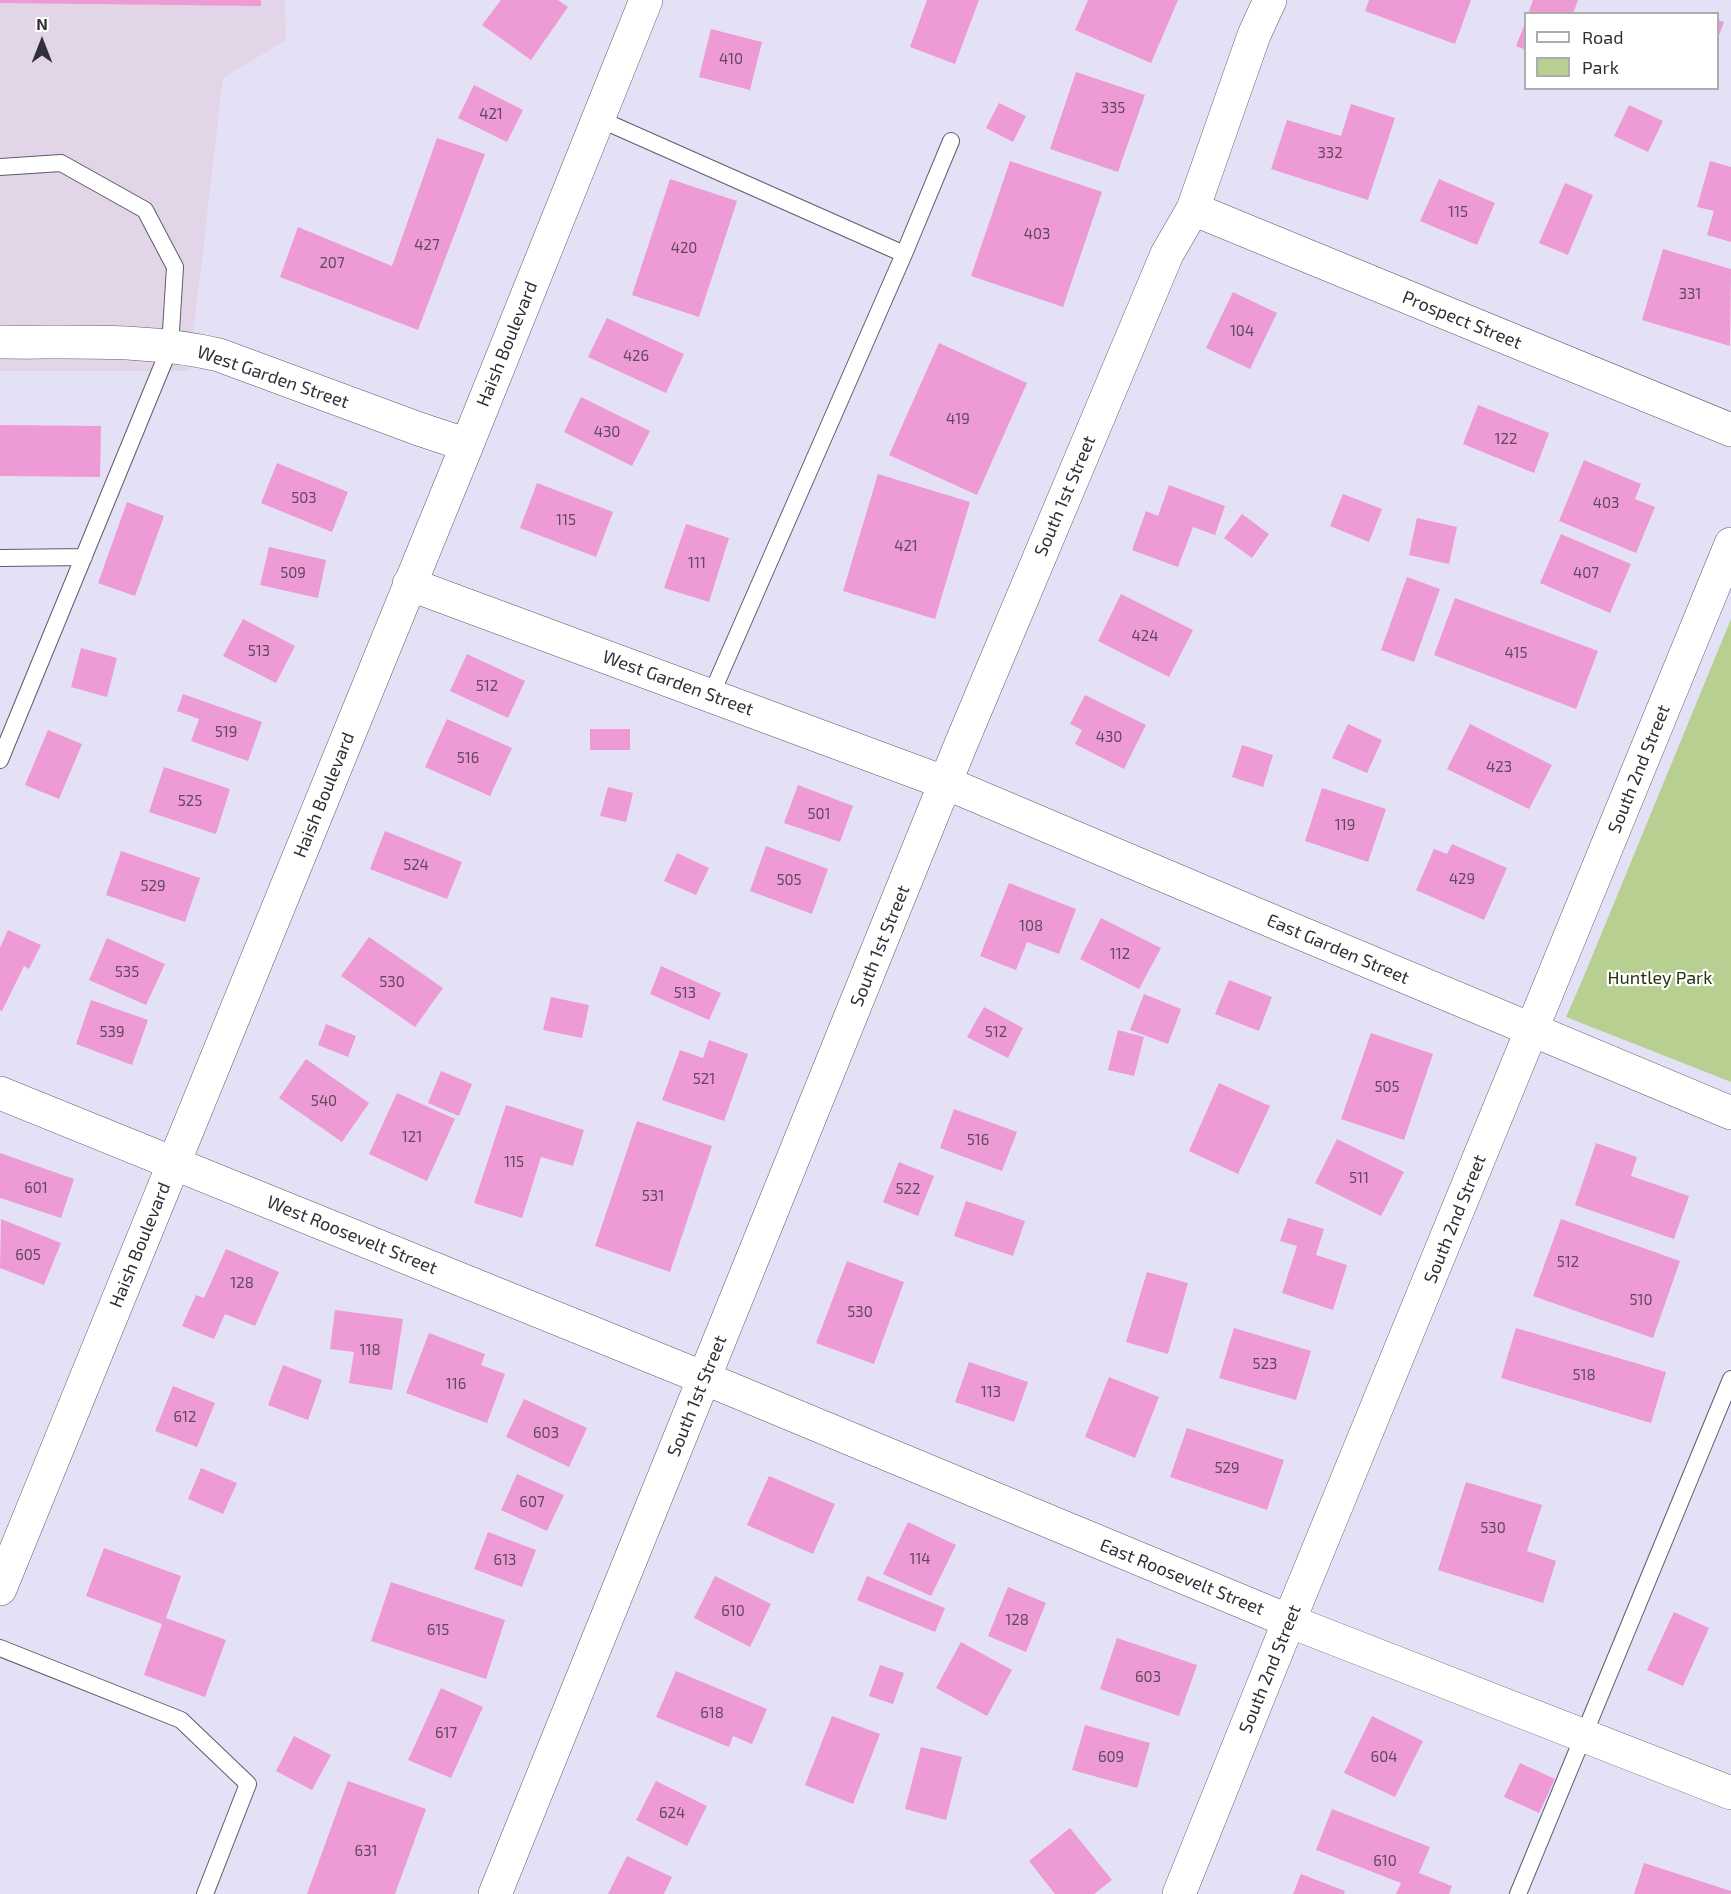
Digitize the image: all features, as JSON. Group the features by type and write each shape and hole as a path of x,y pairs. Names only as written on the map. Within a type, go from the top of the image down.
{"street":[{"name":"Haish Boulevard","path":"0,1589 467,445 645,0"},
{"name":"South 1st Street","path":"495,1894 946,783 1167,254 1193,208 1254,35 1269,0"},
{"name":"Prospect Street","path":"1193,208 1731,430"},
{"name":"West Garden Street","path":"0,342 111,343 193,349 219,355 467,445"},
{"name":"South 2nd Street","path":"1179,1894 1731,544"},
{"name":"West Garden Street","path":"409,584 946,783"},
{"name":"East Garden Street","path":"946,783 1731,1113"},
{"name":"West Roosevelt Street","path":"0,1093 704,1378"},
{"name":"East Roosevelt Street","path":"704,1378 1289,1621 1731,1793"}],"lane":[{"path":"597,118 904,254"},
{"path":"711,695 951,141"},
{"path":"0,167 61,163 145,210 175,267 170,347 0,760"},
{"path":"0,558 84,557"},
{"path":"1518,1894 1731,1379"},
{"path":"0,1648 181,1720 248,1784 205,1894"}],"shaded area":[{"path":"0,0 285,0 286,40 223,78 189,371 0,371"}],"green space":[{"name":"Huntley Park","path":"1731,619 1731,1082 1566,1017"}],"building":[{"path":"0,0 261,0 261,6 0,3"},
{"path":"501,0 558,0 568,7 531,60 482,25"},
{"path":"927,0 979,0 955,64 910,47"},
{"path":"1088,0 1178,0 1151,63 1075,30"},
{"path":"1369,0 1471,0 1455,44 1365,11"},
{"path":"1533,0 1578,0 1574,12 1529,12"},
{"path":"1719,20 1724,22 1719,35"},
{"path":"1524,26 1524,49 1516,46"},
{"path":"711,29 762,42 750,90 699,77"},
{"path":"1076,72 1145,95 1118,172 1050,149"},
{"path":"474,85 523,110 507,142 458,118"},
{"path":"999,103 1026,116 1013,142 986,128"},
{"path":"1351,104 1395,118 1368,200 1271,169 1287,120 1341,136"},
{"path":"1629,105 1663,121 1648,152 1614,136"},
{"path":"437,138 485,154 418,330 280,277 298,227 392,266"},
{"path":"1010,161 1102,192 1063,307 971,276"},
{"path":"1710,161 1731,167 1731,242 1707,235 1714,211 1697,207"},
{"path":"670,179 737,201 699,317 632,295"},
{"path":"1439,179 1495,203 1477,245 1420,221"},
{"path":"1565,183 1593,195 1568,255 1539,243"},
{"path":"1663,249 1731,269 1730,346 1642,320"},
{"path":"1233,292 1277,313 1250,369 1206,348"},
{"path":"607,318 684,354 666,393 588,357"},
{"path":"939,343 1027,383 977,495 889,455"},
{"path":"581,397 650,431 632,466 564,432"},
{"path":"1478,405 1549,433 1534,473 1463,444"},
{"path":"0,425 101,426 100,477 0,476"},
{"path":"1584,460 1641,484 1635,499 1655,507 1636,553 1559,521"},
{"path":"277,463 348,492 332,532 261,503"},
{"path":"878,474 970,502 935,619 843,591"},
{"path":"537,483 613,512 596,557 520,528"},
{"path":"1169,485 1225,506 1215,535 1193,527 1178,567 1132,550 1146,511 1158,516"},
{"path":"1343,494 1382,509 1369,542 1330,526"},
{"path":"127,502 164,516 135,596 98,583"},
{"path":"1242,514 1269,534 1252,558 1224,538"},
{"path":"1417,518 1457,527 1449,564 1409,555"},
{"path":"686,524 729,538 709,602 664,588"},
{"path":"1561,534 1631,564 1610,613 1540,583"},
{"path":"269,547 326,560 318,598 260,585"},
{"path":"1407,577 1440,589 1414,662 1381,650"},
{"path":"1121,594 1193,630 1169,677 1098,641"},
{"path":"1455,598 1598,651 1576,709 1434,655"},
{"path":"243,619 295,646 276,683 223,656"},
{"path":"81,648 117,658 107,697 71,687"},
{"path":"467,654 525,681 508,718 450,691"},
{"path":"183,694 262,722 248,761 191,741 199,719 177,711"},
{"path":"1085,695 1146,725 1124,769 1075,744 1082,730 1070,724"},
{"path":"447,719 512,748 490,796 425,767"},
{"path":"1348,724 1382,740 1367,773 1332,758"},
{"path":"1470,724 1552,765 1529,809 1447,769"},
{"path":"590,729 630,729 630,750 590,750"},
{"path":"48,730 82,744 59,799 25,785"},
{"path":"1242,745 1273,755 1263,787 1232,777"},
{"path":"164,767 230,789 216,834 149,812"},
{"path":"798,785 853,806 840,842 784,823"},
{"path":"608,787 633,793 626,822 600,816"},
{"path":"1322,788 1386,809 1368,862 1305,841"},
{"path":"385,831 462,862 447,899 370,869"},
{"path":"1452,844 1507,868 1484,920 1416,890 1434,849 1447,854"},
{"path":"766,846 828,869 812,914 750,891"},
{"path":"121,851 200,878 185,922 106,895"},
{"path":"677,853 709,868 696,895 664,881"},
{"path":"1009,883 1076,909 1059,954 1027,942 1016,970 980,956"},
{"path":"1101,918 1161,948 1139,989 1080,959"},
{"path":"8,930 41,945 29,969 24,966 2,1011 0,1010 0,948"},
{"path":"369,937 443,988 415,1027 341,976"},
{"path":"107,938 165,964 146,1005 89,980"},
{"path":"661,966 721,993 709,1020 650,994"},
{"path":"1229,980 1272,997 1259,1031 1215,1014"},
{"path":"1144,994 1181,1009 1168,1044 1130,1030"},
{"path":"551,997 589,1005 582,1038 543,1030"},
{"path":"91,1000 148,1020 132,1065 76,1044"},
{"path":"984,1007 1023,1028 1008,1058 967,1037"},
{"path":"326,1024 356,1036 348,1057 318,1045"},
{"path":"1118,1030 1144,1037 1134,1076 1108,1070"},
{"path":"1371,1033 1433,1054 1404,1140 1341,1119"},
{"path":"709,1040 748,1054 724,1121 662,1100 680,1050 703,1058"},
{"path":"306,1059 369,1103 342,1142 279,1098"},
{"path":"441,1071 472,1084 459,1116 428,1103"},
{"path":"1219,1083 1270,1106 1238,1174 1189,1151"},
{"path":"397,1093 455,1119 427,1181 369,1154"},
{"path":"506,1105 584,1130 573,1166 541,1157 522,1218 474,1203"},
{"path":"954,1109 1017,1132 1002,1171 940,1148"},
{"path":"637,1121 712,1146 670,1272 595,1246"},
{"path":"1337,1139 1404,1172 1381,1216 1315,1183"},
{"path":"1596,1143 1637,1157 1631,1176 1689,1196 1674,1239 1575,1205"},
{"path":"0,1153 74,1179 61,1218 0,1198"},
{"path":"899,1162 934,1176 918,1216 883,1202"},
{"path":"966,1201 1025,1221 1013,1256 954,1236"},
{"path":"1288,1218 1324,1229 1316,1255 1347,1265 1333,1310 1282,1293 1297,1246 1280,1241"},
{"path":"1,1219 61,1243 44,1285 0,1268"},
{"path":"1561,1219 1680,1261 1653,1338 1533,1296"},
{"path":"226,1249 279,1272 255,1326 225,1314 214,1339 182,1326 196,1295 204,1298"},
{"path":"847,1261 904,1282 874,1364 816,1343"},
{"path":"1147,1272 1188,1283 1168,1354 1126,1342"},
{"path":"335,1310 403,1319 392,1390 349,1383 354,1352 330,1349"},
{"path":"1234,1328 1311,1351 1296,1400 1219,1378"},
{"path":"1516,1328 1666,1372 1651,1423 1501,1378"},
{"path":"429,1333 485,1354 481,1365 505,1374 487,1423 406,1393"},
{"path":"969,1362 1028,1382 1014,1422 955,1402"},
{"path":"283,1365 322,1380 308,1420 268,1405"},
{"path":"1109,1377 1159,1397 1135,1458 1085,1437"},
{"path":"173,1386 215,1403 197,1447 155,1431"},
{"path":"524,1399 587,1428 569,1467 506,1437"},
{"path":"1187,1428 1284,1460 1267,1510 1170,1477"},
{"path":"201,1468 237,1483 223,1514 188,1499"},
{"path":"517,1474 564,1495 547,1531 501,1510"},
{"path":"769,1476 835,1504 813,1554 747,1525"},
{"path":"1466,1482 1542,1505 1527,1551 1556,1561 1543,1603 1438,1570"},
{"path":"908,1522 956,1545 931,1596 883,1574"},
{"path":"488,1532 536,1550 522,1587 474,1569"},
{"path":"104,1548 181,1576 166,1618 226,1640 205,1697 144,1675 162,1624 86,1596"},
{"path":"715,1576 771,1604 750,1647 694,1618"},
{"path":"867,1576 945,1608 935,1632 857,1600"},
{"path":"391,1582 505,1620 486,1679 371,1641"},
{"path":"1008,1587 1046,1603 1026,1652 988,1636"},
{"path":"1674,1612 1709,1628 1683,1686 1647,1670"},
{"path":"1117,1638 1197,1665 1179,1716 1100,1689"},
{"path":"961,1642 1012,1670 987,1716 936,1688"},
{"path":"880,1665 904,1673 893,1704 869,1696"},
{"path":"676,1671 767,1709 752,1744 733,1736 729,1747 656,1717"},
{"path":"441,1688 483,1707 451,1778 408,1760"},
{"path":"832,1716 880,1734 853,1804 805,1785"},
{"path":"1372,1716 1423,1741 1395,1797 1344,1773"},
{"path":"1085,1725 1150,1743 1137,1788 1072,1770"},
{"path":"294,1736 331,1755 312,1790 276,1771"},
{"path":"921,1747 962,1757 946,1820 905,1809"},
{"path":"1520,1763 1555,1779 1539,1813 1504,1797"},
{"path":"348,1781 426,1809 395,1894 307,1894"},
{"path":"656,1781 707,1806 687,1846 636,1820"},
{"path":"1332,1809 1430,1847 1419,1873 1452,1886 1449,1894 1396,1894 1401,1883 1316,1850"},
{"path":"1070,1828 1112,1880 1094,1894 1055,1894 1029,1861"},
{"path":"627,1856 672,1877 664,1894 608,1894"},
{"path":"1644,1863 1731,1891 1731,1894 1634,1894"},
{"path":"1301,1874 1345,1891 1344,1894 1293,1894"}]}
